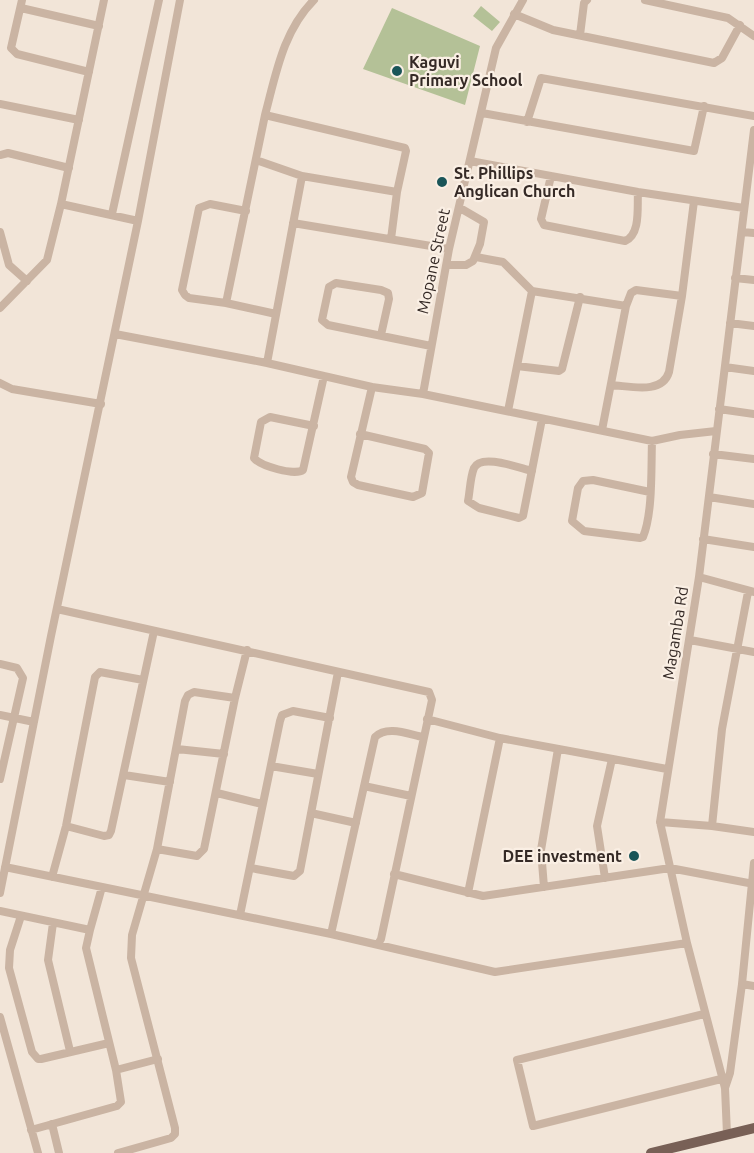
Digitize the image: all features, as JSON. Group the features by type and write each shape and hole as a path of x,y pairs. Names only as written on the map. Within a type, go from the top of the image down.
{"main road":[{"path":"651,1153 754,1128"}],"street":[{"path":"0,308 47,260 104,0"},
{"path":"112,214 159,0"},
{"path":"0,893 138,221 180,0"},
{"path":"226,303 265,115 287,39 299,16 314,0"},
{"name":"Mopane Street","path":"423,394 449,249 496,48 523,0"},
{"path":"580,35 587,0"},
{"path":"645,0 728,18 754,36"},
{"path":"89,72 17,54 11,48 22,4 99,26"},
{"path":"514,14 553,30 714,63 722,58 740,25"},
{"path":"527,122 541,78 754,116"},
{"path":"0,104 79,120"},
{"path":"482,113 694,151 704,106"},
{"path":"265,115 405,148 391,239"},
{"name":"Magamba Rd","path":"727,1134 725,1088 704,1014 660,822 699,577 744,208 751,185 754,135"},
{"path":"0,155 8,153 69,168"},
{"path":"256,160 302,176 397,192"},
{"path":"470,161 638,192 744,208"},
{"path":"267,363 302,176"},
{"path":"551,176 541,219 544,225 625,241 630,239 635,232 638,192"},
{"path":"611,385 657,387 664,383 669,372 682,296 694,201"},
{"path":"61,204 138,221"},
{"path":"246,212 210,204 199,208 196,213 182,290 189,298 276,314"},
{"path":"447,265 466,265 473,261 484,222 460,208"},
{"path":"293,223 449,249"},
{"path":"0,232 9,265 27,281"},
{"path":"742,232 754,233"},
{"path":"476,256 503,262 532,291 626,306"},
{"path":"735,278 754,280"},
{"path":"381,335 389,299 388,293 336,283 329,287 322,320 337,328 431,346"},
{"path":"602,430 626,306 631,293 636,290 682,296"},
{"path":"508,411 532,291"},
{"path":"517,366 560,371 562,369 580,297"},
{"path":"730,323 754,326"},
{"path":"115,334 652,441 680,435 716,432"},
{"path":"725,367 754,371"},
{"path":"314,426 270,417 264,419 261,422 254,458 259,464 300,473 303,470 314,426 324,376"},
{"path":"0,383 12,389 101,404"},
{"path":"360,434 425,449 429,453 422,493 413,497 353,482 351,477 360,434 372,387"},
{"path":"719,409 754,414"},
{"path":"532,471 488,460 480,462 475,467 468,501 479,508 519,518 523,516 532,471 542,419"},
{"path":"650,492 593,480 583,481 578,488 572,521 584,531 643,537 650,492 652,441"},
{"path":"714,454 754,459"},
{"path":"709,497 754,504"},
{"path":"703,539 754,547"},
{"path":"699,577 751,592 722,729 712,826"},
{"path":"57,609 429,692 432,700 378,944"},
{"path":"66,826 104,836 109,835 154,631"},
{"path":"690,640 754,652"},
{"path":"157,849 197,856 204,849 247,650"},
{"path":"0,664 14,667 22,674 0,779"},
{"path":"52,877 66,826 95,677 100,672 143,680"},
{"path":"251,868 294,876 300,871 338,672"},
{"path":"118,1153 142,1150 175,1134 176,1128 131,958 132,935 157,849 188,695 194,692 235,698"},
{"path":"240,915 282,716 293,711 330,718"},
{"path":"0,716 34,722"},
{"path":"427,719 500,738 667,769"},
{"path":"331,934 375,737 379,733 389,731 423,737"},
{"path":"468,893 500,738"},
{"path":"544,887 540,850 558,748"},
{"path":"177,749 224,754"},
{"path":"605,878 597,826 612,759"},
{"path":"271,766 318,774"},
{"path":"124,775 170,782"},
{"path":"364,786 411,796"},
{"path":"217,793 262,804"},
{"path":"311,813 356,823"},
{"path":"660,822 754,832"},
{"path":"725,1088 730,1074 751,935 754,863"},
{"path":"5,867 378,944 495,972 687,943"},
{"path":"394,874 483,896 670,868 753,884"},
{"path":"32,1130 117,1107 122,1098 87,959 86,948 102,887"},
{"path":"0,911 90,930"},
{"path":"21,916 10,950 9,968 32,1052 38,1059 109,1043"},
{"path":"53,923 48,960 70,1051"},
{"path":"742,984 754,986"},
{"path":"704,1014 517,1060 533,1126 721,1079"},
{"path":"0,1017 38,1153"},
{"path":"116,1070 158,1059"},
{"path":"52,1124 59,1153"}],"green space":[{"path":"481,6 500,22 492,31 473,16"},
{"path":"392,8 480,46 465,105 363,69"}],"place":[{"name":"Kaguvi Primary School","path":"397,71"},
{"name":"St. Phillips Anglican Church","path":"442,182"},
{"name":"DEE investment","path":"634,856"}]}
